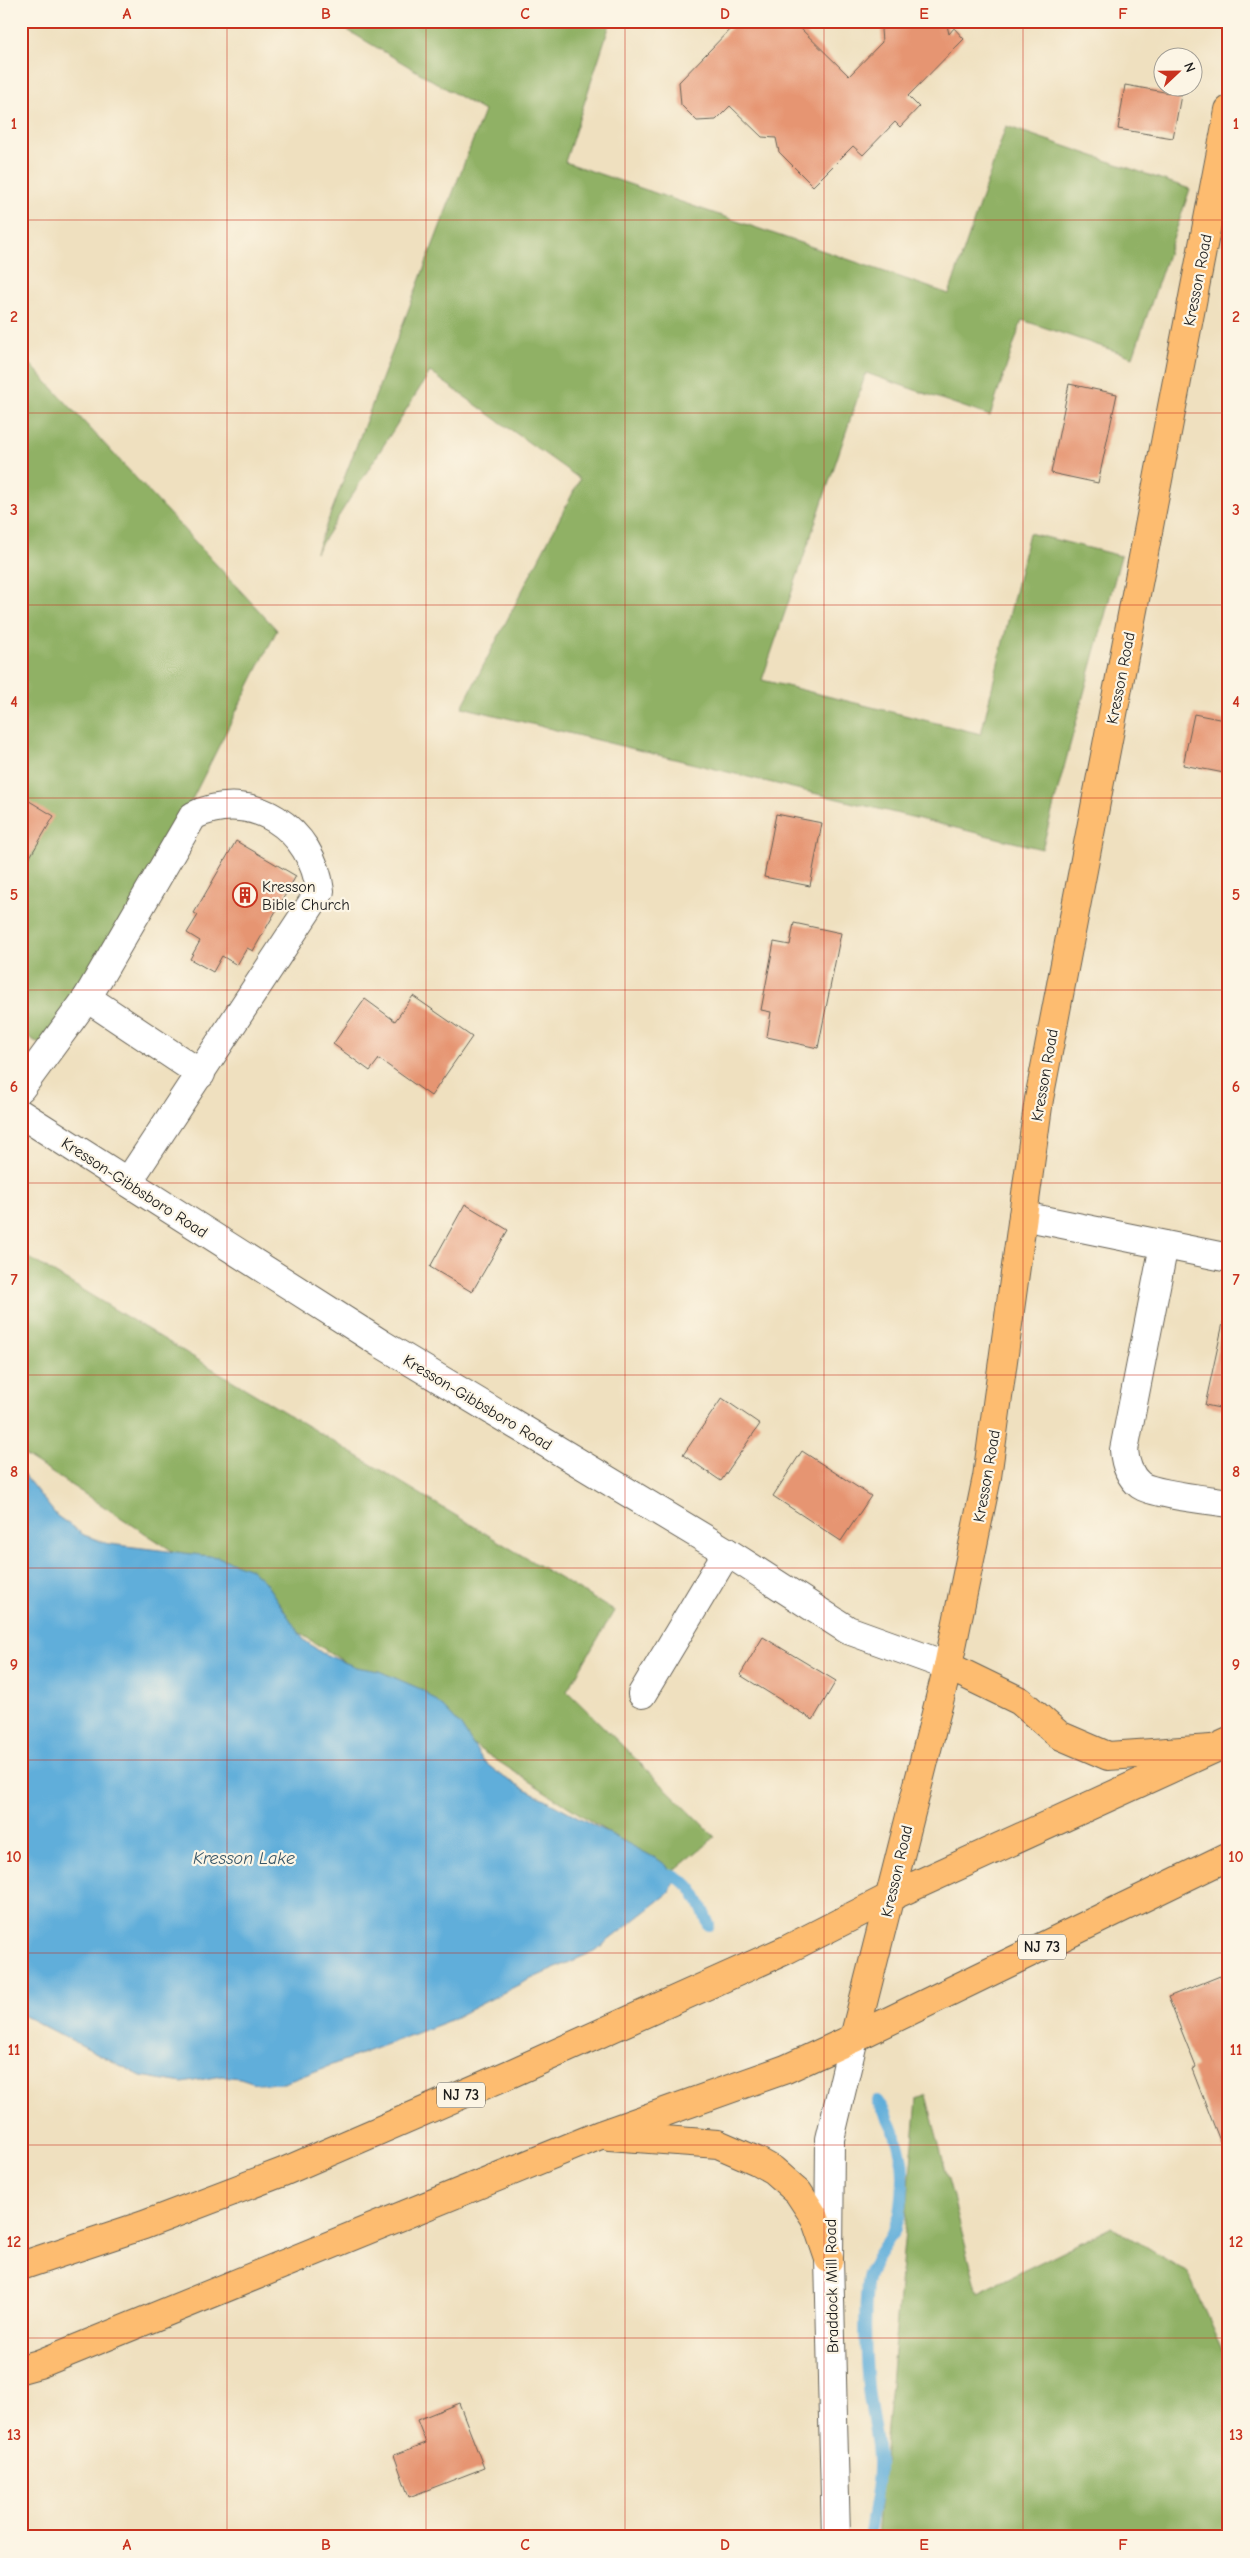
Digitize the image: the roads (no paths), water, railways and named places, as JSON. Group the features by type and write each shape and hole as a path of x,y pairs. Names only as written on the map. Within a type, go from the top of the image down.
{"main road":[{"name":"Kresson Road","path":"854,2038 948,1666 987,1477 1039,1099 1222,188 1229,110"},
{"path":"948,1666 1020,1701 1059,1736 1108,1756 1221,1746"},
{"name":"NJ 73","path":"21,2266 144,2225 283,2172 786,1950 890,1897 1221,1746"},
{"name":"NJ 73","path":"21,2369 48,2360 600,2135 786,2068 854,2038 1229,1856"},
{"path":"600,2135 718,2144 758,2161 773,2170 798,2192 815,2218 829,2259"}],"street":[{"path":"21,1088 87,998 193,816 214,809 237,807 252,810 280,822 292,831 307,848 316,869 320,892 128,1182"},
{"path":"87,998 201,1074"},
{"name":"Kresson-Gibbsboro Road","path":"21,1114 380,1343 727,1552 848,1630 948,1666"},
{"path":"1023,1216 1229,1258"},
{"path":"1164,1245 1124,1450 1126,1465 1132,1476 1147,1489 1229,1503"},
{"path":"642,1694 727,1552"},
{"name":"Braddock Mill Road","path":"836,2537 829,2259 830,2139 854,2038"}],"water":[{"name":"Kresson Lake","path":"21,1471 57,1516 84,1535 109,1544 218,1557 251,1569 265,1582 304,1640 322,1653 356,1667 379,1671 423,1690 461,1726 484,1762 505,1778 667,1866 674,1881 669,1893 595,1951 524,1982 448,2021 284,2083 258,2084 240,2078 221,2076 183,2083 141,2076 21,2014"}],"waterway":[{"path":"656,1875 668,1875 685,1882 696,1897 709,1925"},
{"path":"868,2537 876,2493 878,2466 866,2361 867,2284 870,2270 898,2221 903,2182 901,2156 896,2136 877,2101"}],"place":[{"name":"Kresson Bible Church","path":"245,895"}]}
